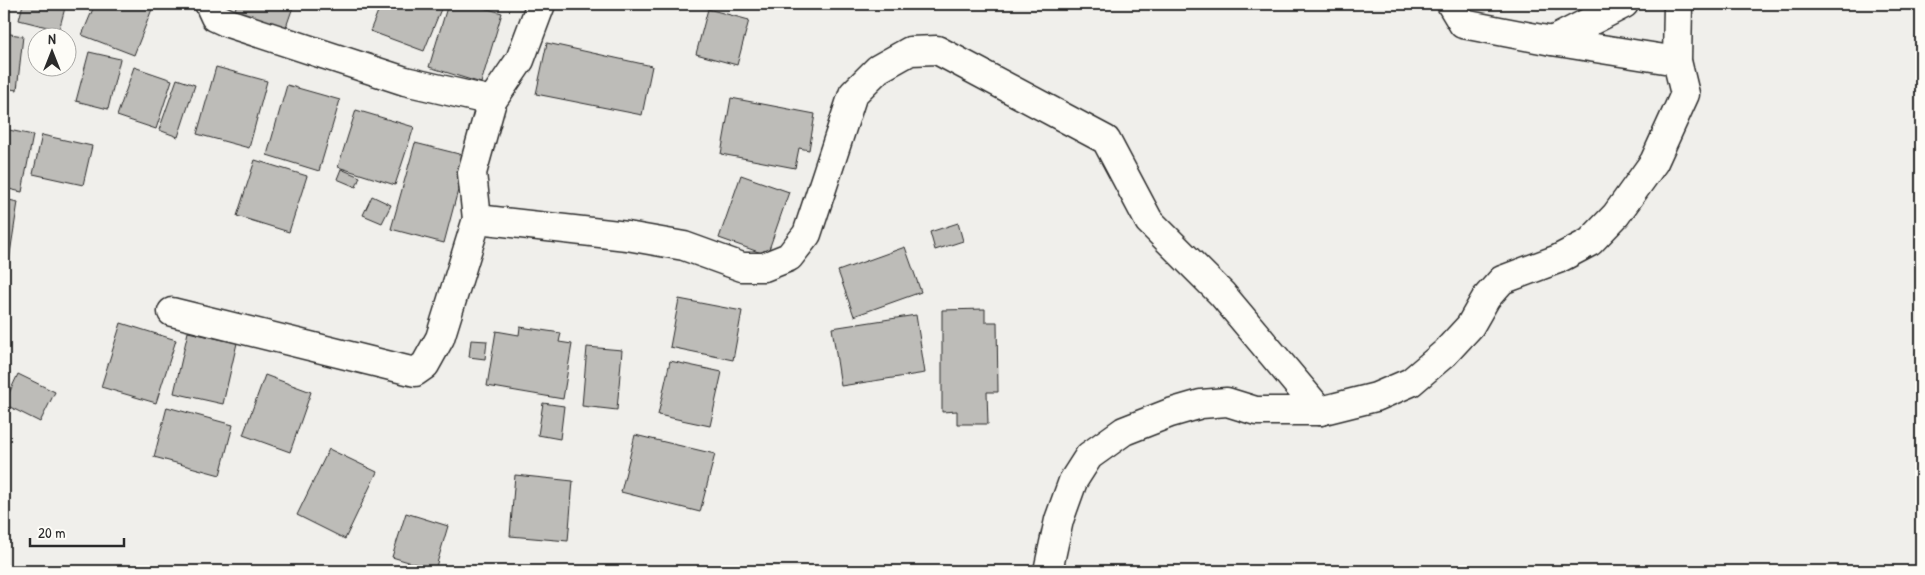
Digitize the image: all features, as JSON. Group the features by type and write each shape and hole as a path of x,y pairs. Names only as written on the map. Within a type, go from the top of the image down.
{"street":[{"path":"209,4 215,17 228,23 405,81 492,101"},
{"path":"172,312 415,372 425,366 440,338 477,219 472,172 492,101 520,60 541,4"},
{"path":"1450,4 1463,24 1677,62"},
{"path":"1552,41 1624,4"},
{"path":"1048,571 1059,520 1073,481 1089,456 1124,431 1170,413 1202,404 1227,402 1256,411 1320,411 1376,397 1411,382 1445,352 1470,326 1486,298 1502,280 1558,259 1590,242 1616,214 1654,162 1685,94 1677,62 1678,4"},
{"path":"477,219 627,236 684,246 742,267 764,267 790,257 807,234 853,94 878,69 910,51 937,50 1106,140 1149,221 1222,294 1320,411"}],"building":[{"path":"4,4 8,4 4,26"},
{"path":"23,4 66,4 60,28 51,28 19,20"},
{"path":"95,4 154,4 134,55 82,35"},
{"path":"237,4 294,4 285,30 234,12"},
{"path":"381,4 443,4 424,51 370,31"},
{"path":"448,4 470,4 502,13 481,83 429,67"},
{"path":"708,9 749,20 737,65 696,54"},
{"path":"4,33 23,36 17,90 4,88"},
{"path":"547,43 652,66 642,115 536,94"},
{"path":"89,52 120,59 108,109 76,101"},
{"path":"134,67 172,80 156,129 117,116"},
{"path":"216,67 267,81 249,148 197,134"},
{"path":"177,79 195,85 178,137 159,130"},
{"path":"287,85 340,100 319,171 267,155"},
{"path":"731,98 815,114 809,150 799,148 795,168 721,154"},
{"path":"356,110 414,127 395,185 338,167"},
{"path":"4,129 33,135 22,192 4,188"},
{"path":"42,135 92,146 83,185 33,174"},
{"path":"415,143 467,156 444,243 391,229"},
{"path":"255,160 307,176 289,232 237,216"},
{"path":"341,169 360,177 356,187 337,179"},
{"path":"741,175 789,192 767,255 719,238"},
{"path":"372,196 391,205 382,223 363,215"},
{"path":"4,199 18,202 9,260 4,259"},
{"path":"958,223 963,241 935,250 930,232"},
{"path":"905,247 921,292 854,316 838,271"},
{"path":"679,299 742,311 733,360 670,347"},
{"path":"985,309 985,322 997,322 998,392 987,392 988,424 957,424 957,411 942,412 942,310"},
{"path":"916,315 925,373 841,386 832,328"},
{"path":"121,323 176,340 156,403 101,387"},
{"path":"520,327 561,333 559,342 572,344 563,399 487,386 496,331 519,335"},
{"path":"188,332 237,343 223,404 174,393"},
{"path":"471,340 487,341 485,359 469,357"},
{"path":"587,347 622,350 617,410 582,406"},
{"path":"670,361 722,372 710,426 658,415"},
{"path":"18,374 55,392 40,422 4,404"},
{"path":"265,375 311,392 290,452 243,435"},
{"path":"543,403 564,406 560,439 538,435"},
{"path":"167,407 233,425 220,475 154,457"},
{"path":"635,435 715,454 700,512 621,492"},
{"path":"329,449 377,472 345,539 297,515"},
{"path":"515,475 573,481 568,541 510,536"},
{"path":"406,513 448,526 435,570 392,557"}]}
